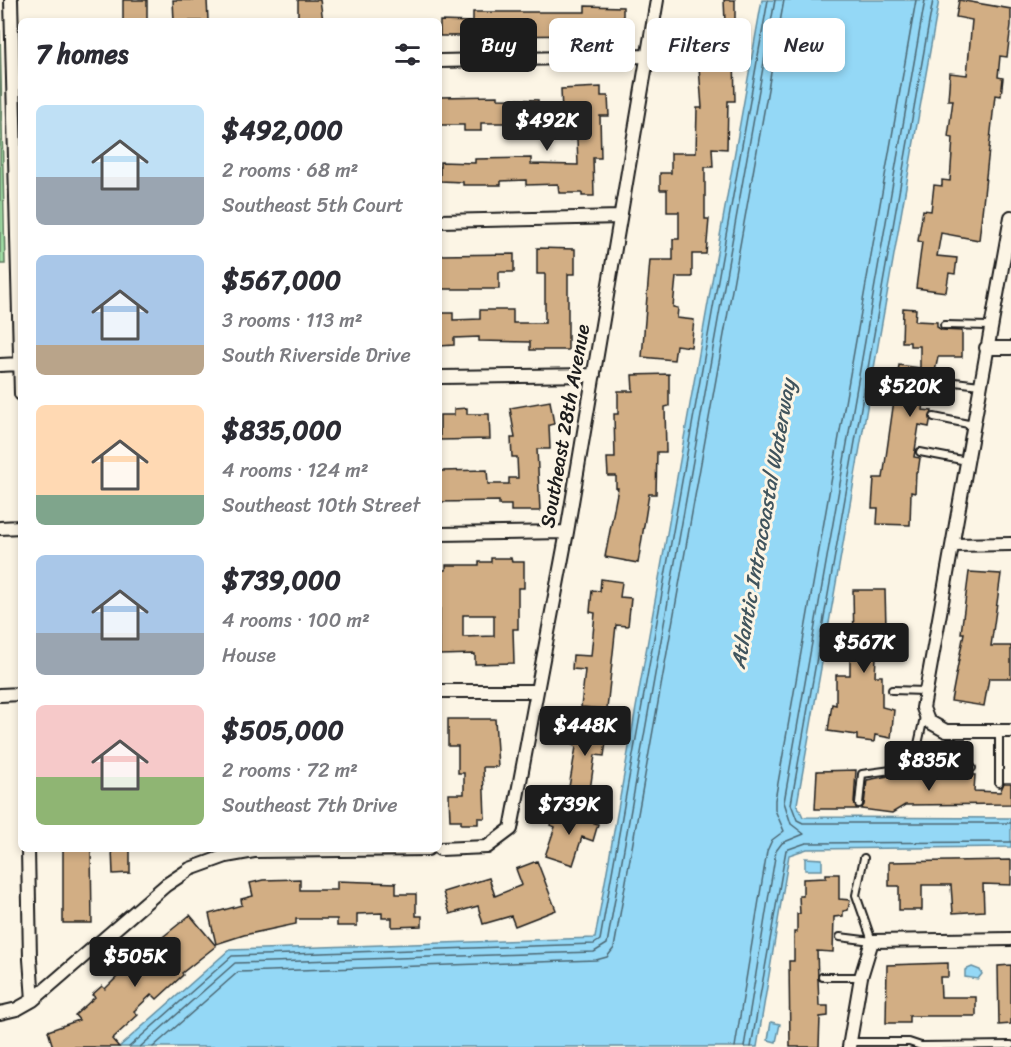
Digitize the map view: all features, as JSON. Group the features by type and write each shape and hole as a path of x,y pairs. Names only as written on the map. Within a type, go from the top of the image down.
{"street":[{"path":"11,0 17,70 18,149"},
{"name":"Southeast 28th Avenue","path":"654,18 657,0"},
{"path":"442,61 647,56"},
{"name":"Southeast 28th Avenue","path":"442,849 487,847 511,829 567,532 647,62"},
{"path":"442,220 620,217"},
{"path":"1005,731 946,731 926,718 923,708 1011,217"},
{"path":"986,348 1011,348"},
{"path":"0,365 18,364"},
{"path":"442,377 594,375"},
{"path":"0,528 18,527"},
{"path":"442,534 567,532"},
{"path":"953,545 1011,544"},
{"path":"442,691 537,691"},
{"path":"0,695 18,694"},
{"path":"28,852 33,1000"},
{"path":"0,1013 17,1009 33,1000 166,885 190,869 226,856 248,852"},
{"path":"849,1044 861,977 872,941 1011,939"}],"lane":[{"path":"944,325 990,326"},
{"path":"938,380 980,385"},
{"path":"934,417 973,425"},
{"path":"920,452 967,461"},
{"path":"892,690 926,691"},
{"path":"913,767 926,718"},
{"path":"999,783 1005,731"},
{"path":"859,804 862,774 913,767 972,768"},
{"path":"840,936 872,941 856,895 864,858"},
{"path":"822,977 861,977"},
{"path":"849,1044 909,1042 921,1046 1011,1045"}],"green space":[{"path":"0,30 5,264 0,264"}],"water":[{"name":"Atlantic Intracoastal Waterway","path":"762,0 939,0 797,804 803,817 1011,818 1011,847 807,849 789,855 757,1047 119,1047 229,950 595,938"},
{"path":"805,858 822,859 822,870 805,870"},
{"path":"972,967 980,970 982,974 978,979 965,977 965,970"},
{"path":"771,1022 780,1024 776,1042 768,1040"}],"building":[{"path":"123,0 147,0 147,18 123,18"},
{"path":"173,0 207,0 208,18 174,18"},
{"path":"298,0 320,0 323,18 298,18"},
{"path":"724,0 735,0 735,18 725,18"},
{"path":"959,0 1011,9 1011,25 1007,57 1000,56 998,77 1003,78 1001,96 995,95 979,240 941,233 937,256 957,258 955,274 949,273 946,292 916,288 922,242 918,241 923,210 931,211 934,185 942,186 942,180 950,181 953,138 948,137 953,100 948,100 950,73 967,75 972,20 956,17"},
{"path":"585,6 623,7 623,18 549,18 549,35 537,35 537,18 473,18 473,12 585,12"},
{"path":"442,21 460,22 460,36 442,36"},
{"path":"699,72 734,72 735,101 728,101 727,149 712,148 713,167 705,167 705,219 709,219 706,254 692,254 692,277 676,277 673,307 678,308 677,318 694,320 691,347 676,345 674,360 642,357 650,260 673,260 673,239 679,239 679,212 667,212 667,190 660,190 660,173 671,173 671,153 696,153 697,108 702,108"},
{"path":"601,87 601,96 608,96 609,116 600,116 601,158 593,158 594,196 582,196 582,193 559,193 558,184 526,185 526,180 501,181 501,185 463,185 463,182 442,181 442,162 475,163 475,159 531,158 531,164 578,165 577,139 566,140 565,111 562,112 561,89"},
{"path":"498,96 498,99 538,100 538,122 528,121 528,126 481,123 481,131 464,131 464,125 442,125 442,97"},
{"path":"537,248 575,249 575,274 568,274 568,350 530,350 530,342 479,341 479,337 454,338 454,345 442,346 442,313 453,313 453,320 480,319 480,310 513,310 513,323 545,323 545,274 537,274"},
{"path":"514,254 514,272 499,272 499,289 442,289 442,255"},
{"path":"903,308 916,309 915,321 937,322 937,327 942,330 962,331 962,357 938,357 933,381 927,380 923,410 932,411 929,427 919,425 914,457 920,458 918,472 916,472 915,493 911,492 910,525 877,524 878,508 872,508 874,478 883,478 899,365 920,368 920,346 910,346 910,342 902,342"},
{"path":"669,374 669,406 665,407 666,452 657,452 656,494 649,494 638,563 605,557 618,488 616,488 616,476 608,476 607,458 615,458 614,414 618,414 618,391 633,391 632,375"},
{"path":"550,401 554,424 549,425 550,449 537,449 540,511 511,511 511,505 499,505 499,501 442,502 442,471 487,470 488,484 509,484 509,478 518,478 517,457 512,457 511,438 515,438 510,408"},
{"path":"467,408 467,414 489,414 490,439 442,440 442,415 454,415 454,409"},
{"path":"491,558 511,558 512,562 524,562 524,588 518,588 518,629 513,629 514,663 475,664 475,654 442,655 442,570 446,570 446,565 479,565 479,562 491,562","holes":["463,615 494,615 494,636 463,637"]},
{"path":"969,572 1001,574 991,646 1011,646 1011,678 989,678 984,706 951,701 964,633 961,633"},
{"path":"601,579 622,582 620,597 631,598 628,626 616,625 607,709 581,707 585,670 572,669 573,655 591,656 595,613 590,612 592,590 600,591"},
{"path":"853,590 885,590 886,628 891,627 890,638 877,638 875,676 882,676 882,707 894,710 891,738 875,735 874,742 857,740 857,735 828,731 832,704 836,705 836,675 850,675 850,645 854,645"},
{"path":"448,719 495,719 498,767 483,767 485,818 478,818 478,824 461,824 461,820 450,820 449,794 464,794 464,773 458,773 458,746 448,746"},
{"path":"575,726 587,734 607,736 604,756 595,755 590,790 569,787 576,747 566,741"},
{"path":"856,770 854,803 857,809 815,809 817,771"},
{"path":"904,773 975,775 974,791 1000,792 1004,783 1011,783 1011,804 905,805 892,813 861,809 864,805 867,780"},
{"path":"555,810 598,824 593,841 582,837 573,865 545,856 555,827 550,825"},
{"path":"63,852 91,852 92,923 63,923"},
{"path":"112,852 130,852 130,873 113,874"},
{"path":"1011,860 1011,885 983,884 984,911 953,913 951,885 922,885 922,910 899,910 899,886 889,886 889,862"},
{"path":"537,861 556,910 515,926 511,916 483,924 478,906 450,914 443,892 489,878 495,896 522,885 516,869"},
{"path":"826,874 839,874 839,899 850,900 848,910 843,911 843,916 834,917 833,952 817,951 819,1006 828,1006 828,1016 820,1017 819,1047 790,1047 789,961 794,961 794,932 797,932 797,914 800,914 799,896 803,896 803,879 826,878"},
{"path":"300,879 300,890 337,890 337,881 396,883 396,894 416,894 416,916 422,916 422,926 392,927 392,918 382,918 382,913 357,914 357,926 337,926 337,919 296,919 296,924 244,935 216,944 209,914 242,905 241,899 253,896 250,883 263,880"},
{"path":"190,915 216,946 182,973 183,975 157,999 152,994 134,1011 138,1015 112,1039 119,1047 53,1047 48,1031 79,1020 75,1015 95,997 92,995 102,986 105,989 152,942 154,944"},
{"path":"948,963 948,977 940,977 941,997 976,997 976,1016 909,1016 909,1023 886,1023 887,965"},
{"path":"1011,965 1011,1024 999,1025 998,966"}]}
